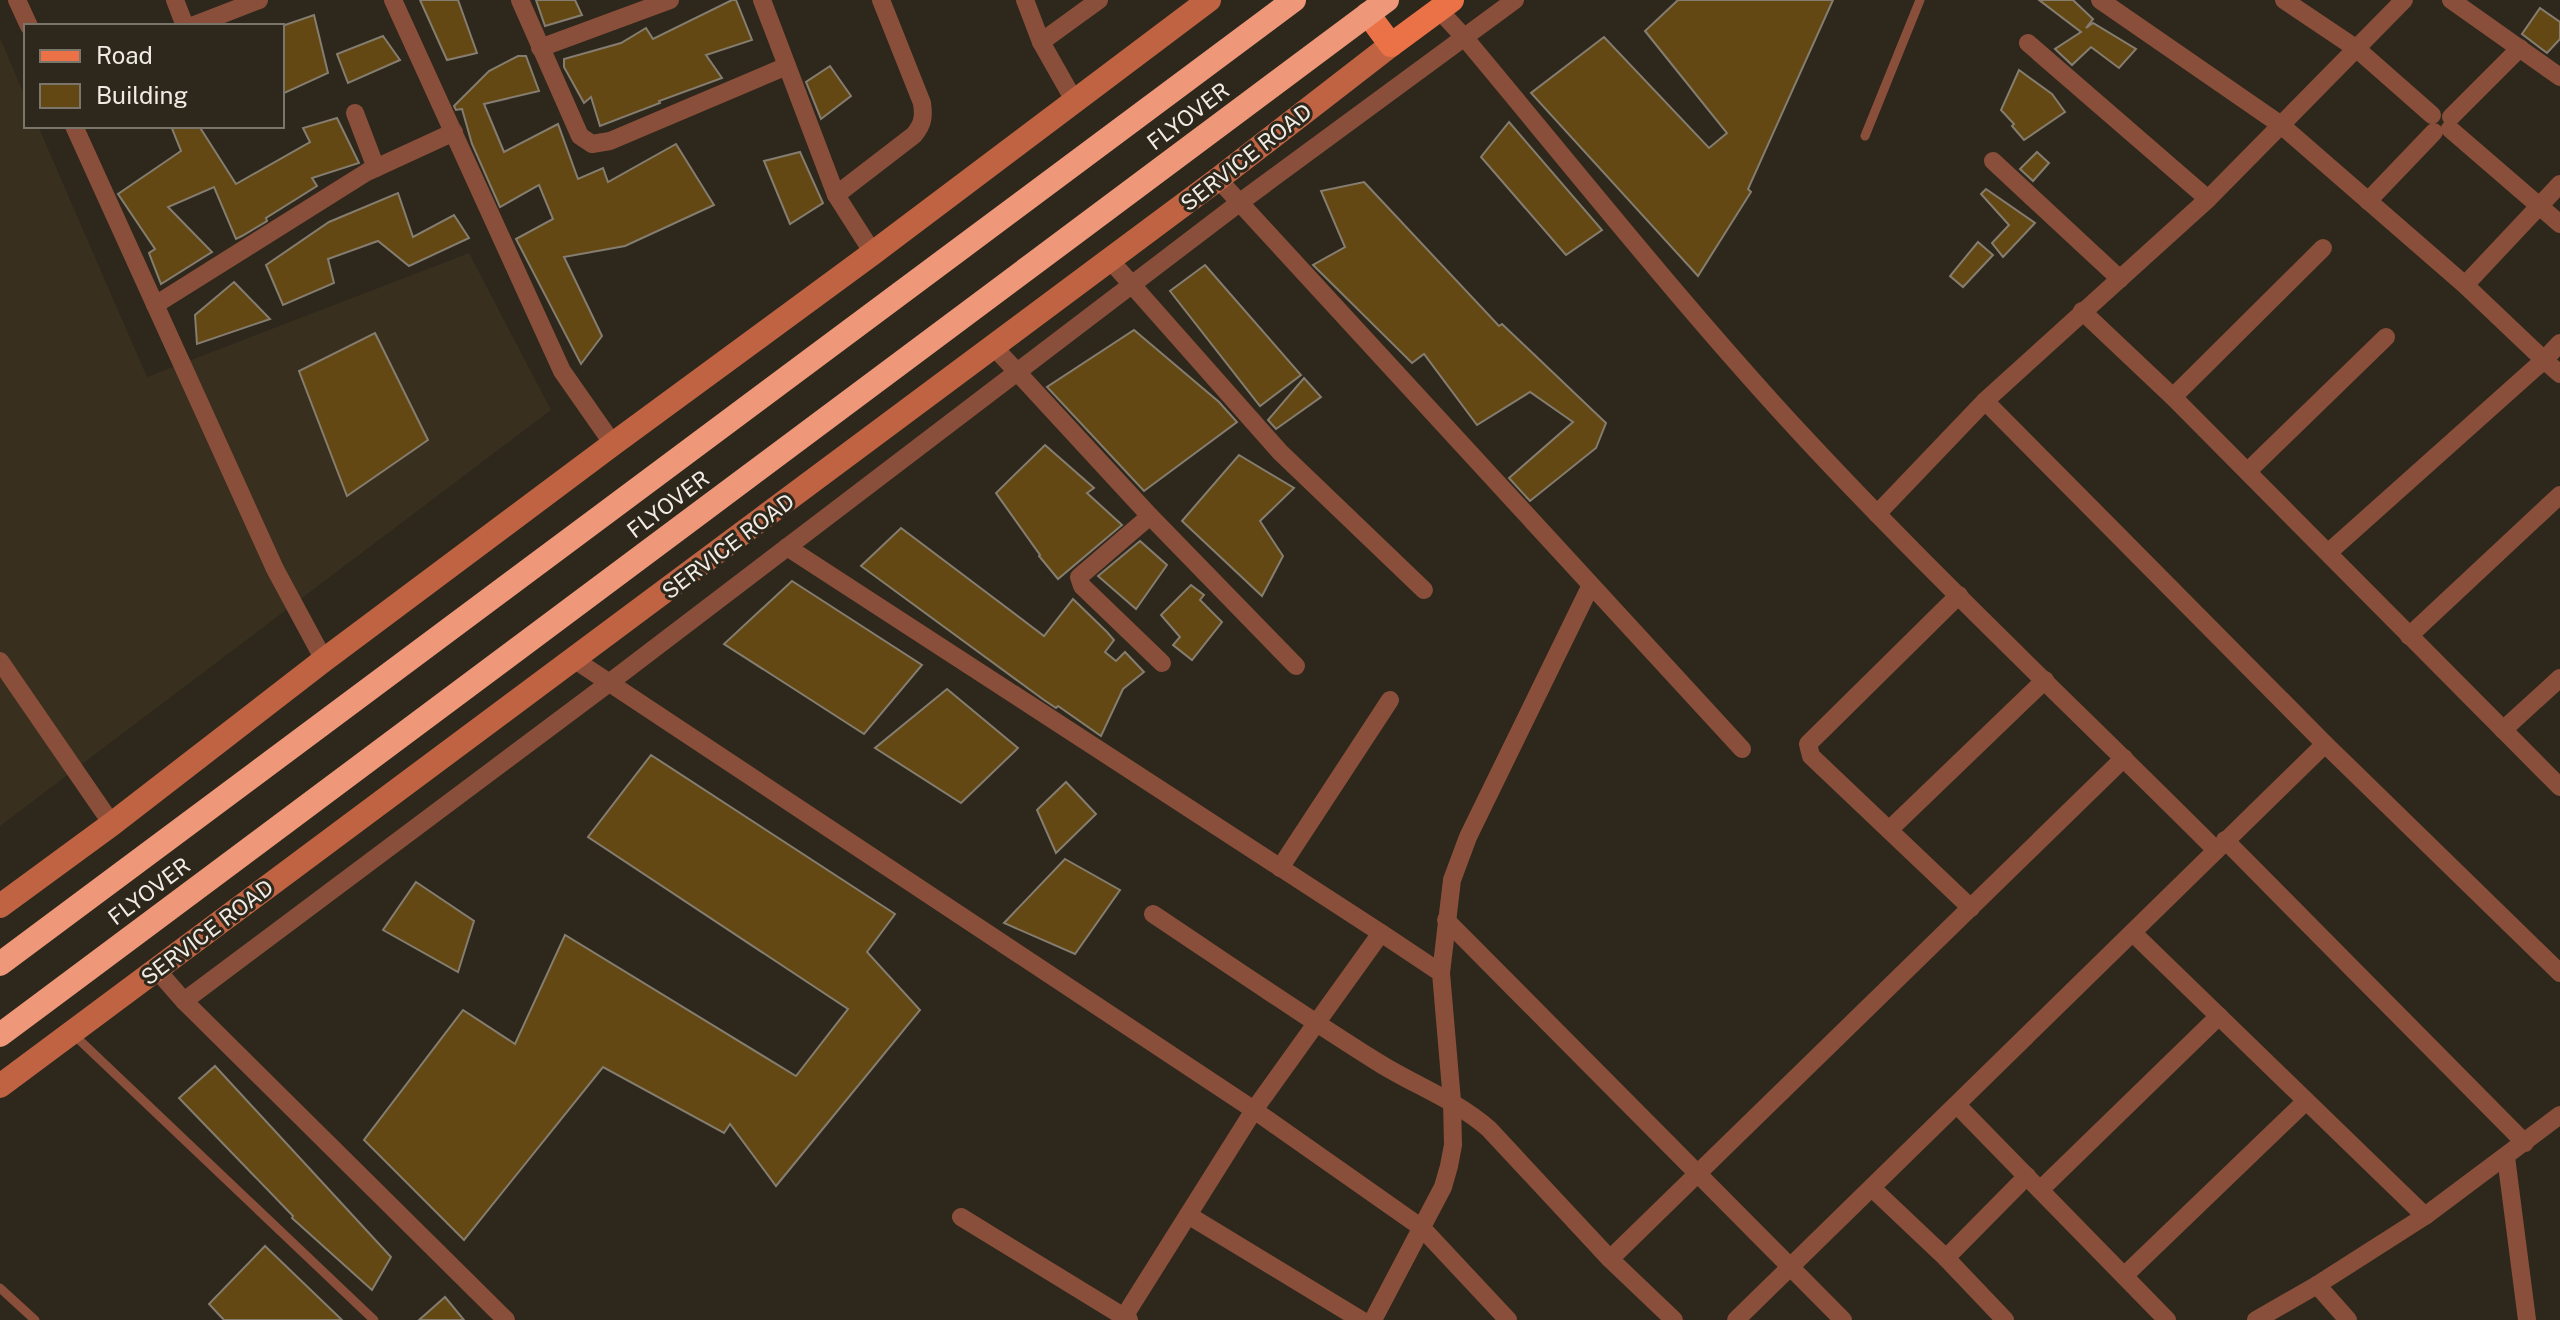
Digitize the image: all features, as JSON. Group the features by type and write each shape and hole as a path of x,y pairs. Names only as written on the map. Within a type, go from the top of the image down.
{"highway":[{"name":"FLYOVER","path":"0,964 1294,0"},
{"name":"FLYOVER","path":"0,1035 1377,7"}],"main road":[{"name":"SERVICE ROAD","path":"1391,45 1445,5"},
{"path":"1377,7 1391,45"}],"street":[{"path":"17,0 28,24"},
{"path":"175,0 184,24"},
{"path":"197,24 259,0"},
{"path":"393,0 562,371 613,444"},
{"path":"520,0 580,136 592,144 610,141 787,66"},
{"path":"540,48 670,0"},
{"path":"762,0 836,195 873,253"},
{"path":"836,195 914,135 924,116 922,103 881,0"},
{"path":"1025,0 1041,42 1075,102"},
{"path":"1041,42 1099,0"},
{"path":"0,906 112,824 324,660 1209,0"},
{"path":"184,1001 609,683 1239,203 1515,0"},
{"path":"2100,0 2281,125 2465,285 2560,374"},
{"path":"2284,0 2357,49 2560,224"},
{"path":"1877,514 1985,401 2208,199 2404,0"},
{"path":"2451,0 2520,48 2557,68"},
{"path":"1445,5 1464,37 1719,343 1877,514 2124,758 2220,845 2525,1143"},
{"path":"2028,43 2208,199"},
{"name":"SERVICE ROAD","path":"0,1086 994,347 1391,45"},
{"path":"2368,201 2442,123 2520,48"},
{"path":"355,113 376,168"},
{"path":"75,128 275,569 324,660"},
{"path":"155,305 376,168 454,132"},
{"path":"1993,161 2120,279"},
{"path":"1218,179 1742,749"},
{"path":"2465,285 2560,184"},
{"path":"2173,397 2323,248"},
{"path":"1110,260 1280,452 1424,590"},
{"path":"2082,311 2248,471 2560,787"},
{"path":"2248,471 2386,337"},
{"path":"2329,552 2560,343"},
{"path":"994,347 1150,516 1296,666"},
{"path":"1985,401 2325,744 2560,973"},
{"path":"2409,636 2560,495"},
{"path":"1150,516 1079,577 1082,586 1162,663"},
{"path":"787,547 1441,973"},
{"path":"1373,1320 1443,1187 1453,1145 1441,973 1452,880 1468,837 1591,585"},
{"path":"1959,595 1808,744 1811,756 1971,908"},
{"path":"575,660 1254,1110 1422,1228 1508,1320"},
{"path":"0,661 112,824"},
{"path":"2503,730 2560,678"},
{"path":"1889,830 2045,680"},
{"path":"1280,868 1390,700"},
{"path":"1736,1320 2325,744"},
{"path":"1610,1259 2124,758"},
{"path":"1153,914 1316,1024 1412,1084 1452,1101 1489,1129 1610,1259 1674,1320"},
{"path":"1446,920 1843,1320"},
{"path":"961,1217 1125,1319 1254,1110 1381,933"},
{"path":"2133,933 2425,1216"},
{"path":"156,969 184,1001 506,1320"},
{"path":"1946,1258 2219,1016"},
{"path":"2124,1276 2306,1101"},
{"path":"1957,1105 2167,1320"},
{"path":"2256,1320 2425,1216 2560,1115"},
{"path":"2506,1157 2527,1320"},
{"path":"1872,1188 1946,1258 2005,1320"},
{"path":"1188,1215 1361,1320"},
{"path":"2317,1285 2348,1320"}],"lane":[{"path":"1865,136 1920,0"},
{"path":"72,1033 374,1320"},
{"path":"0,1288 35,1320"}],"shaded area":[{"path":"0,38 24,94 24,128 39,128 147,377 469,253 551,410 0,826"}],"building":[{"path":"420,0 458,0 477,53 447,60"},
{"path":"536,0 575,0 582,15 545,26"},
{"path":"736,0 752,40 706,55 722,78 600,126 591,97 584,103 564,67 564,59 621,43 646,28 653,39"},
{"path":"1678,0 1833,0 1748,189 1751,192 1698,276 1531,93 1604,37 1709,148 1727,133 1645,31"},
{"path":"2039,0 2073,0 2093,19 2086,28 2093,23 2136,49 2119,68 2091,47 2072,65 2055,49 2081,32"},
{"path":"2540,8 2560,22 2560,39 2547,53 2522,34"},
{"path":"314,15 328,73 284,93 284,25"},
{"path":"383,36 400,60 348,83 337,54"},
{"path":"518,56 526,56 539,91 484,104 504,152 558,124 578,179 603,168 608,182 676,144 714,205 625,246 564,257 602,336 581,364 516,239 553,219 539,185 500,207 472,144 462,109 456,110 454,106 489,71"},
{"path":"830,66 851,96 821,119 806,82"},
{"path":"2019,70 2052,94 2065,112 2024,140 2001,110"},
{"path":"337,118 359,163 312,178 317,186 236,239 214,187 168,207 212,252 161,284 149,253 155,249 118,194 181,151 172,128 200,128 236,184 310,142 303,128"},
{"path":"1509,122 1602,230 1566,255 1481,157"},
{"path":"800,152 823,203 790,224 764,161"},
{"path":"2037,152 2049,163 2033,181 2020,169"},
{"path":"1364,182 1499,326 1502,324 1606,423 1596,448 1530,501 1509,478 1573,422 1530,392 1477,425 1424,354 1412,363 1313,265 1345,247 1321,191"},
{"path":"1986,189 2035,223 2003,257 1992,243 2009,225 1981,194"},
{"path":"398,193 413,237 454,215 469,238 409,266 378,241 328,259 334,283 283,305 266,265 329,222"},
{"path":"1978,242 1993,255 1963,287 1950,276"},
{"path":"1205,265 1301,375 1260,406 1170,291"},
{"path":"234,282 270,319 197,344 195,315"},
{"path":"1134,330 1219,402 1237,422 1144,491 1047,387"},
{"path":"375,333 428,440 347,496 299,371"},
{"path":"1304,378 1321,397 1276,429 1268,420"},
{"path":"1045,445 1094,488 1087,493 1122,525 1058,579 996,493"},
{"path":"1239,455 1294,488 1260,521 1283,556 1262,596 1182,521"},
{"path":"901,528 1044,636 1073,599 1107,632 1114,640 1105,652 1116,661 1125,652 1144,672 1123,689 1101,736 1058,706 1056,708 1044,700 861,566"},
{"path":"1140,541 1167,565 1136,609 1098,576"},
{"path":"792,581 922,665 864,734 724,644"},
{"path":"1191,585 1204,595 1200,600 1222,622 1192,660 1173,645 1180,637 1161,615"},
{"path":"947,689 1018,748 961,803 875,748"},
{"path":"651,755 895,914 867,952 920,1010 776,1186 730,1124 724,1133 603,1067 464,1240 364,1140 463,1010 515,1044 565,935 796,1076 848,1009 588,837"},
{"path":"1066,782 1096,814 1056,853 1037,810"},
{"path":"1065,859 1120,890 1075,954 1004,923"},
{"path":"416,882 474,921 458,972 383,930"},
{"path":"215,1066 391,1257 372,1290 292,1218 179,1098"},
{"path":"265,1246 342,1320 224,1320 209,1304"},
{"path":"445,1297 464,1320 419,1320"}]}
